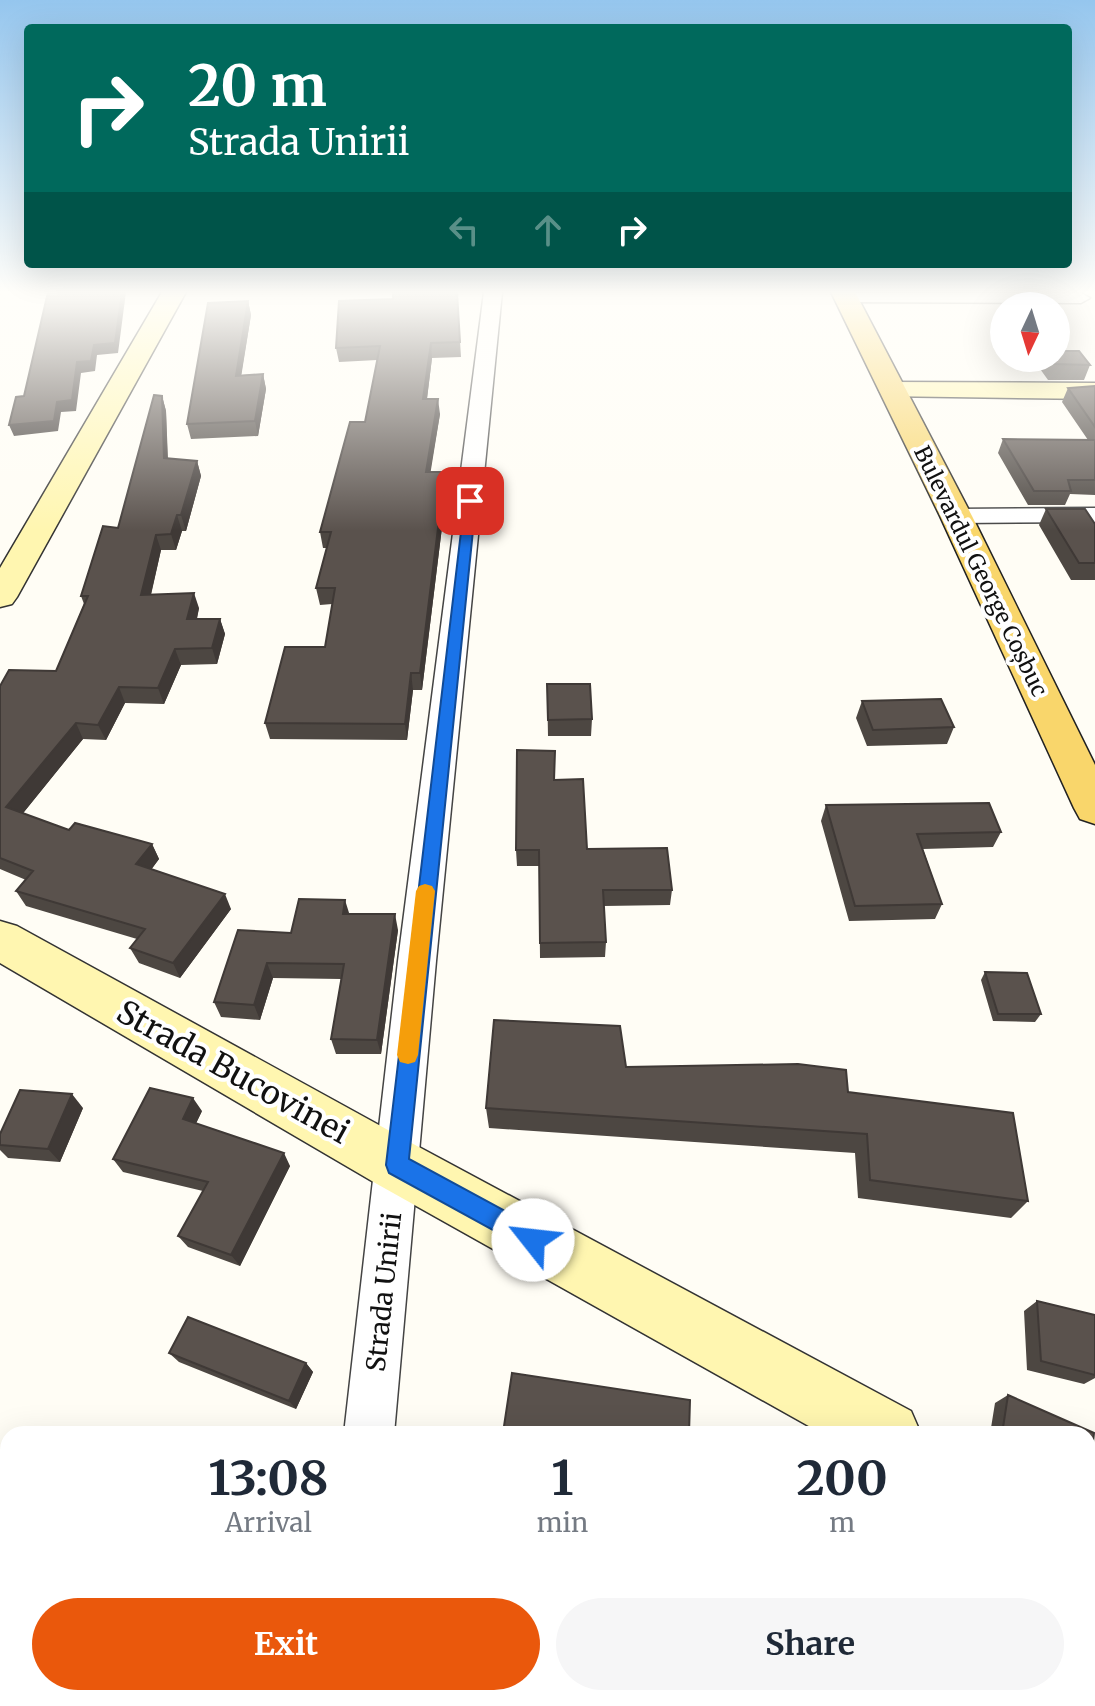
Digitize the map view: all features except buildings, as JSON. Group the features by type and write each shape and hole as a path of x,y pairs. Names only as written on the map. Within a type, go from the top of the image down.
{"main road":[{"name":"Bulevardul George Coșbuc","path":"883,372 956,516 1095,808"}],"street":[{"path":"0,597 129,372"},
{"name":"Strada Unirii","path":"370,1426 419,946 484,372"},
{"path":"892,390 1095,391"},
{"path":"956,516 1095,515"},
{"name":"Strada Bucovinei","path":"0,940 397,1165 873,1426"}],"slow traffic":[{"path":"408,1055 425,891"}],"route":[{"path":"470,501 417,961 397,1165 533,1240"}]}
